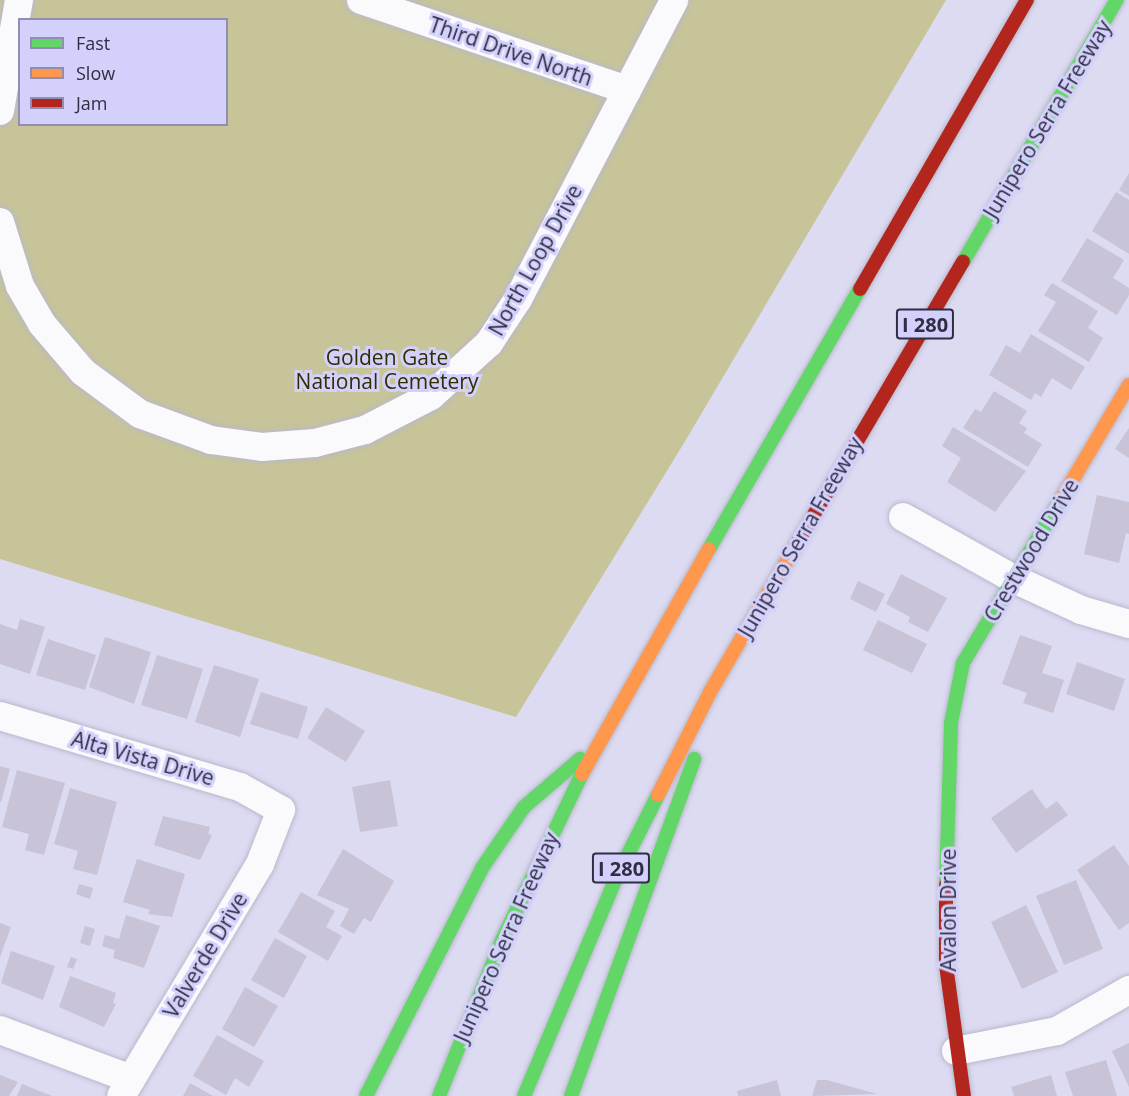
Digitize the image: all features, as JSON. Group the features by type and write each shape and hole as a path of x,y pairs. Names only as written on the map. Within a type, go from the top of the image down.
{"main road":[{"name":"Junipero Serra Freeway","path":"439,1096 515,911 595,746 1027,0"},
{"name":"Junipero Serra Freeway","path":"524,1096 625,859 735,648 1117,0"},
{"name":"Crestwood Drive","path":"951,723 963,663 1129,385"},
{"path":"571,1096 735,648"},
{"name":"Avalon Drive","path":"951,723 946,965 964,1096"},
{"path":"366,1096 422,980 482,868 524,807 595,746"}],"street":[{"path":"0,111 19,0"},
{"name":"Third Drive North","path":"361,0 627,90"},
{"name":"North Loop Drive","path":"0,222 16,276 42,324 83,372 119,401 162,424 211,440 262,447 332,440 387,421 431,396 489,343 518,299 674,0"},
{"path":"903,517 1014,579 1081,610 1129,624"},
{"name":"Alta Vista Drive","path":"0,716 240,787 281,810"},
{"name":"Valverde Drive","path":"126,1087 260,864 281,810"},
{"path":"956,1051 1057,1031 1129,990"},
{"path":"0,1030 126,1087"}],"green space":[{"name":"Golden Gate National Cemetery","path":"0,0 946,0 684,443 516,717 0,559"}],"building":[{"path":"1129,173 1129,196 1119,190"},
{"path":"1116,192 1129,200 1129,254 1092,231"},
{"path":"1087,238 1124,260 1113,278 1129,288 1129,295 1117,315 1061,281"},
{"path":"1052,283 1098,311 1088,328 1103,338 1089,362 1038,331 1056,302 1044,295"},
{"path":"1031,334 1085,367 1071,390 1052,378 1041,397 1035,393 1031,400 989,375 1006,345 1020,353"},
{"path":"994,391 1027,411 1019,423 1027,428 1024,433 1042,444 1028,467 963,428 975,409 981,412"},
{"path":"953,427 1026,471 995,512 947,482 961,458 942,446"},
{"path":"1129,428 1129,458 1115,449"},
{"path":"1097,495 1129,502 1129,534 1126,533 1119,563 1084,554"},
{"path":"901,574 947,598 928,632 908,622 910,617 886,604"},
{"path":"858,581 885,594 876,612 850,599"},
{"path":"20,619 45,627 30,674 0,664 0,624 17,630"},
{"path":"878,620 927,644 912,673 863,650"},
{"path":"1020,635 1052,646 1042,673 1064,680 1053,713 1023,703 1027,693 1002,684"},
{"path":"105,637 151,652 134,704 89,687"},
{"path":"48,639 96,655 85,690 36,675"},
{"path":"157,655 203,669 187,719 141,705"},
{"path":"1077,662 1125,679 1114,711 1066,694"},
{"path":"214,665 259,679 240,737 195,722"},
{"path":"261,692 308,707 298,739 250,724"},
{"path":"326,707 365,731 346,762 307,738"},
{"path":"0,766 10,769 1,802 0,802"},
{"path":"17,770 65,783 44,855 25,850 29,834 2,827"},
{"path":"390,780 398,826 360,832 352,787"},
{"path":"70,788 117,802 97,875 73,869 78,851 54,844"},
{"path":"1032,789 1046,809 1057,801 1068,815 1016,853 991,818"},
{"path":"163,816 210,827 208,834 212,835 200,860 154,845"},
{"path":"1114,845 1129,866 1129,923 1119,930 1077,870"},
{"path":"343,849 394,881 371,922 364,918 354,934 340,926 349,909 317,895"},
{"path":"137,859 185,874 172,917 148,914 150,910 123,902"},
{"path":"1076,880 1103,949 1064,965 1036,896"},
{"path":"79,884 93,888 90,899 76,894"},
{"path":"301,892 335,911 326,927 342,936 328,961 278,932"},
{"path":"1026,905 1058,972 1022,989 991,922"},
{"path":"126,915 160,926 144,968 113,958 115,950 102,946 105,935 119,939"},
{"path":"0,923 11,927 0,957"},
{"path":"85,926 95,929 90,946 80,943"},
{"path":"275,938 307,956 284,998 251,980"},
{"path":"11,951 55,966 43,1000 1,983"},
{"path":"71,957 77,959 73,969 67,967"},
{"path":"70,976 116,993 113,1003 116,1004 104,1027 59,1007"},
{"path":"245,987 278,1006 254,1047 222,1029"},
{"path":"217,1035 264,1061 249,1087 235,1078 226,1095 193,1076"},
{"path":"1129,1043 1129,1087 1112,1051"},
{"path":"1106,1060 1117,1096 1073,1096 1065,1072"},
{"path":"0,1075 18,1082 9,1096 0,1096"},
{"path":"1051,1075 1057,1096 1014,1096 1011,1087"},
{"path":"777,1080 781,1096 738,1096 737,1091"},
{"path":"817,1080 827,1080 877,1094 812,1096"},
{"path":"190,1083 213,1096 183,1096"},
{"path":"22,1084 52,1096 17,1096"}],"traffic: fast":[{"path":"963,262 1117,0"},
{"path":"709,549 860,289"},
{"path":"946,885 951,723 963,663 1063,496"},
{"path":"366,1096 482,868 524,807 580,759"},
{"path":"571,1096 694,759"},
{"path":"439,1096 502,940 582,774"},
{"path":"524,1096 616,878 658,795"}],"traffic: slow":[{"path":"1063,496 1129,385"},
{"path":"658,795 710,692 796,545"},
{"path":"582,774 709,549"}],"traffic: jam":[{"path":"860,289 1027,0"},
{"path":"796,545 963,262"},
{"path":"946,885 946,965 964,1096"}]}
